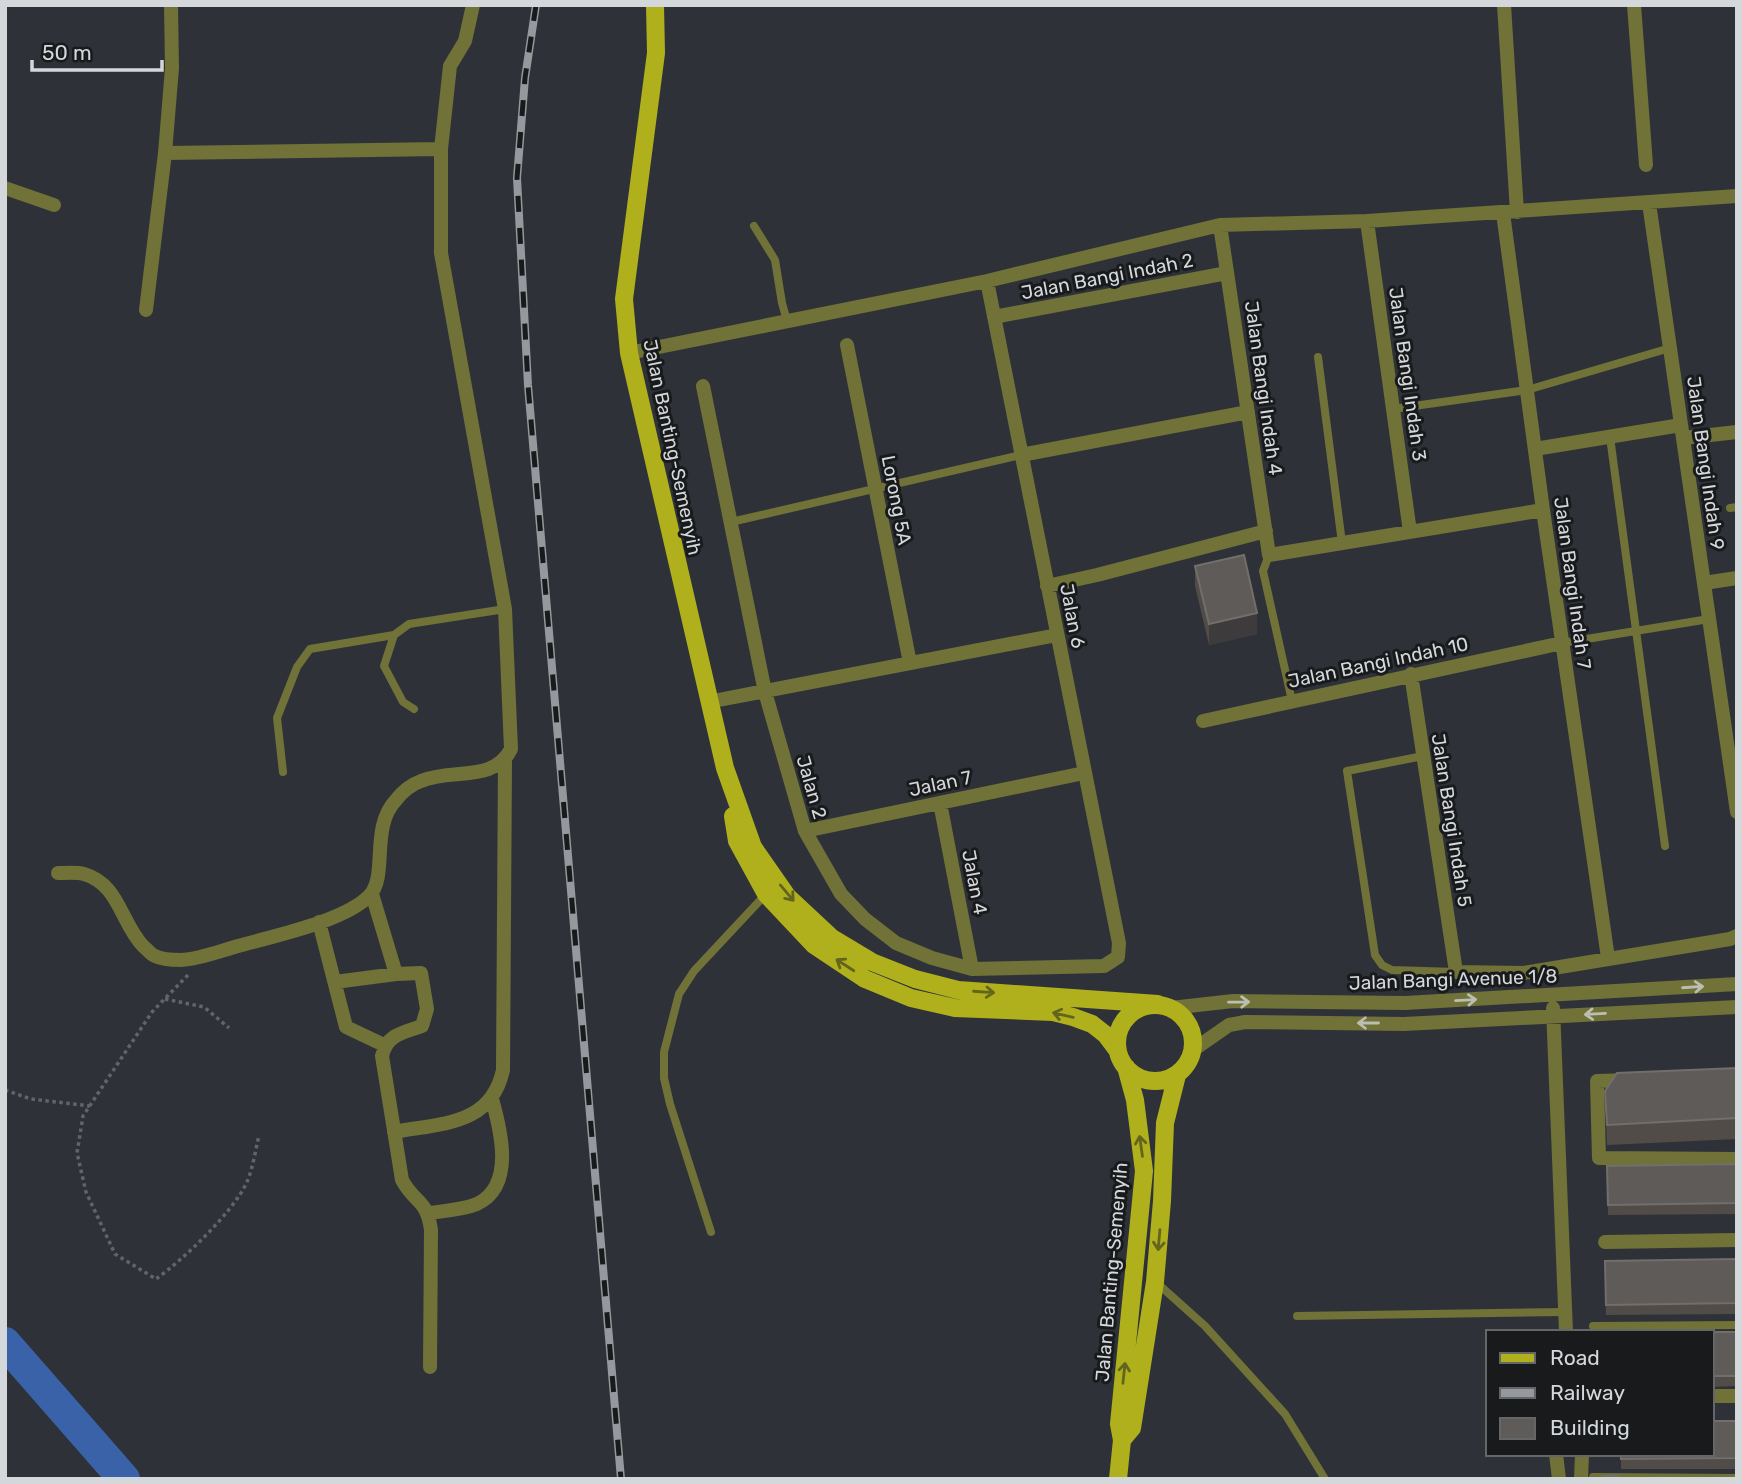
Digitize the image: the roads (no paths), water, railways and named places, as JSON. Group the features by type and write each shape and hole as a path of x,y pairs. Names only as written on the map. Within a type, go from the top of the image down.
{"main road":[{"name":"Jalan Banting-Semenyih","path":"655,5 656,53 624,299 629,353 708,702 725,768 753,847 787,896 832,938 872,962 915,979 958,990 1164,1006"},
{"name":"Jalan Banting-Semenyih","path":"725,768 737,841 766,894 814,945 865,979 911,998 955,1008 1053,1012 1092,1024 1106,1035 1122,1059 1135,1100 1144,1171 1119,1424 1122,1440 1118,1479"},
{"path":"1164,1006 1190,1025 1194,1050 1188,1064 1177,1075 1164,1081 1150,1081 1136,1076 1122,1059 1118,1033 1126,1018 1140,1007 1164,1006"},
{"name":"Jalan Banting-Semenyih","path":"1122,1440 1132,1428 1155,1282 1165,1123 1177,1075"}],"street":[{"path":"146,310 165,153 172,68 172,5"},
{"path":"394,1132 461,1119 479,1111 492,1100 503,1070 505,761 511,748 506,609 441,253 441,149 450,66 465,41 473,5"},
{"name":"Jalan Bangi Indah 7","path":"1504,5 1510,212 1527,390 1608,958"},
{"path":"1634,5 1646,165"},
{"path":"165,153 441,149"},
{"path":"5,188 54,205"},
{"path":"629,353 987,281 1220,225 1367,221 1737,196"},
{"name":"Jalan Bangi Indah 9","path":"1649,203 1709,619 1731,727 1737,812"},
{"name":"Jalan Bangi Indah 3","path":"1367,221 1410,532"},
{"name":"Jalan Bangi Indah 4","path":"1220,225 1269,555"},
{"name":"Jalan Bangi Indah 2","path":"994,317 1227,273"},
{"name":"Jalan 6","path":"987,281 1119,943 1118,957"},
{"name":"Lorong 5A","path":"847,345 909,663"},
{"name":"Jalan 2","path":"703,386 765,692 805,831 841,894 865,919 896,943 932,958 972,969 1104,965 1118,957"},
{"path":"1021,455 1248,412"},
{"path":"1535,449 1610,437 1682,432 1737,432"},
{"path":"1269,555 1543,510"},
{"path":"1048,586 1266,531"},
{"path":"1704,583 1737,578"},
{"path":"708,702 1057,635"},
{"name":"Jalan Bangi Indah 10","path":"1203,721 1562,643"},
{"name":"Jalan Bangi Indah 5","path":"1411,674 1456,972"},
{"path":"396,974 372,894 378,872 381,827 389,806 406,789 423,780 492,769 505,761"},
{"name":"Jalan 7","path":"805,831 1084,773"},
{"name":"Jalan 4","path":"940,803 972,969"},
{"path":"58,873 84,874 106,886 122,908 134,936 153,956 180,960 319,922 352,909 372,894"},
{"path":"319,922 346,1027 384,1045"},
{"path":"1456,972 1523,972 1737,936"},
{"path":"335,982 421,973 427,1009 422,1026 395,1036 384,1045 382,1056 402,1180 410,1194 421,1201 429,1213 430,1367"},
{"name":"Jalan Bangi Avenue 1/8","path":"1164,1006 1233,1001 1405,1003 1737,984"},
{"path":"1553,996 1566,1330"},
{"path":"1194,1050 1223,1028 1245,1022 1405,1024 1737,1007"},
{"path":"1639,1080 1597,1081 1599,1158 1737,1159"},
{"path":"429,1213 467,1208 490,1195 497,1185 502,1142 492,1100"},
{"path":"1605,1242 1737,1240"},
{"path":"1714,1396 1737,1396"},
{"path":"1556,1456 1559,1479"},
{"path":"1582,1456 1587,1478"}],"lane":[{"path":"754,226 775,260 787,321"},
{"path":"1393,409 1527,390 1670,348"},
{"path":"1318,357 1342,543"},
{"path":"1610,437 1665,846"},
{"path":"731,522 1021,455"},
{"path":"1269,555 1263,571 1292,701"},
{"path":"283,772 277,718 297,667 310,649 394,635 408,624 506,609"},
{"path":"1562,643 1709,619"},
{"path":"394,635 384,666 403,702 414,709"},
{"path":"1423,756 1348,772 1375,955 1382,965 1392,970 1456,972"},
{"path":"712,1232 670,1104 664,1078 664,1052 679,993 694,971 766,894"},
{"path":"1155,1282 1205,1326 1285,1414 1325,1479"},
{"path":"1297,1316 1565,1312"},
{"path":"1593,1326 1737,1325"},
{"path":"1587,1478 1737,1478"}],"waterway":[{"path":"5,1343 124,1479"}],"railway":[{"path":"536,5 525,78 517,178 528,385 621,1479"}]}
